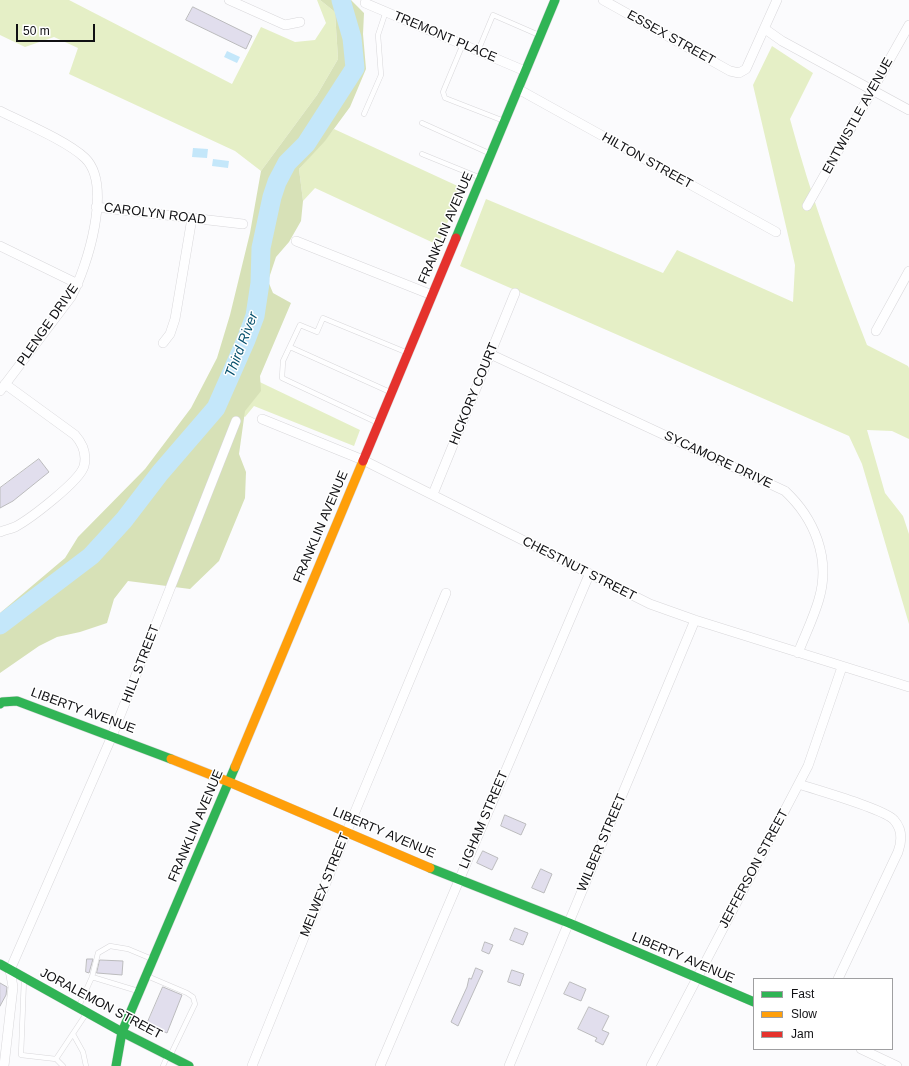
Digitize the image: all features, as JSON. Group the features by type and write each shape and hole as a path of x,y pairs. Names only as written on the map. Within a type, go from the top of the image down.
{"main road":[{"name":"FRANKLIN AVENUE","path":"117,1066 122,1032 229,782 555,0"},
{"name":"LIBERTY AVENUE","path":"1,703 17,701 112,736 229,782 347,831 458,880 569,923 753,1002"},
{"name":"JORALEMON STREET","path":"0,964 122,1032 189,1066"}],"street":[{"path":"229,0 285,25 300,22"},
{"name":"ESSEX STREET","path":"603,0 730,71 739,73 746,69 765,29"},
{"path":"777,0 765,29 782,41 909,110"},
{"name":"TREMONT PLACE","path":"365,3 525,71"},
{"name":"ENTWISTLE AVENUE","path":"807,206 909,25"},
{"name":"HILTON STREET","path":"518,90 776,232"},
{"name":"CAROLYN ROAD","path":"0,111 73,149 86,159 94,172 97,185 96,207 244,224"},
{"name":"PLENGE DRIVE","path":"3,387 71,297 78,284 89,254 96,207"},
{"path":"163,343 170,334 175,319 192,218"},
{"path":"296,241 432,295"},
{"path":"0,246 78,284"},
{"path":"876,331 909,271"},
{"name":"HICKORY COURT","path":"433,494 515,293"},
{"name":"SYCAMORE DRIVE","path":"490,354 785,491 793,498 807,516 816,535 823,567 819,599 798,653"},
{"path":"0,532 14,527 26,520 72,483 80,475 84,467 85,457 81,442 75,435 3,387"},
{"name":"CHESTNUT STREET","path":"262,419 363,460 433,494 589,575 650,604 695,620 909,687"},
{"name":"HILL STREET","path":"10,970 112,736 236,421"},
{"name":"LIGHAM STREET","path":"380,1066 589,575"},
{"name":"MELWEX STREET","path":"252,1066 347,831 446,593"},
{"name":"WILBER STREET","path":"509,1066 695,620"},
{"name":"JEFFERSON STREET","path":"651,1066 808,766 842,666"},
{"path":"799,784 886,814 893,819 901,835 898,852 838,978"},
{"path":"4,1066 2,1049 13,987 10,970"},
{"path":"863,1050 897,1066"}],"lane":[{"path":"364,114 381,75 378,35 386,12"},
{"path":"478,51 493,15 540,36"},
{"path":"463,44 443,92 445,98 504,122"},
{"path":"422,123 491,154"},
{"path":"422,154 481,178"},
{"path":"378,423 282,378 283,361 300,324 317,332 323,318 408,353"},
{"path":"290,347 391,392"},
{"path":"78,1008 92,977 98,953 110,946 128,950 154,959"},
{"path":"147,976 187,993 193,997 195,1004 163,1066"},
{"path":"92,977 139,992"},
{"path":"24,978 21,1055 56,1059 64,1066"},
{"path":"56,1059 87,1013"},
{"path":"73,1034 83,1052 86,1066"}],"green space":[{"path":"0,0 69,0 232,84 261,27 295,42 315,40 326,23 317,0 320,0 335,12 338,59 317,95 261,171 235,151 69,74 78,48 54,37 25,47 0,35"},
{"path":"320,0 351,0 364,13 363,34 366,69 350,107 325,141 299,169 303,201 301,221 289,242 276,257 268,281 273,293 291,303 260,376 261,391 245,411 239,454 246,472 245,498 219,561 190,589 128,581 114,599 107,623 80,632 57,637 39,646 0,673 0,613 65,558 78,537 145,469 191,408 217,358 230,315 250,233 261,171 317,95 338,59 335,12"},
{"path":"772,46 813,73 790,119 826,234 867,345 908,366 909,368 909,439 892,431 867,430 885,493 903,516 909,534 909,624 862,464 849,436 460,266 486,199 663,273 677,250 793,302 795,265 753,85"},
{"path":"334,129 462,188 438,245 315,188 303,201 299,169"},
{"path":"245,375 360,430 354,446 254,406 245,417 232,408"}],"water":[{"path":"227,51 240,57 237,63 224,57"},
{"path":"193,148 208,149 207,158 192,157"},
{"path":"213,159 229,161 228,168 212,166"}],"building":[{"path":"193,7 252,36 246,49 186,20"},
{"path":"39,459 49,472 13,501 0,508 0,488"},
{"path":"505,815 526,824 521,835 501,826"},
{"path":"483,851 498,858 492,870 477,863"},
{"path":"541,869 552,874 544,893 532,888"},
{"path":"515,928 528,933 523,945 510,940"},
{"path":"485,942 493,945 489,954 482,951"},
{"path":"87,959 93,959 89,973 86,972"},
{"path":"100,960 123,961 122,975 97,973"},
{"path":"476,968 483,971 458,1026 451,1022 467,987 469,978 471,979"},
{"path":"512,970 524,974 520,986 508,982"},
{"path":"570,982 586,989 581,1001 564,994"},
{"path":"0,983 7,987 6,995 0,1006"},
{"path":"163,987 182,995 167,1033 147,1024"},
{"path":"589,1007 609,1016 602,1030 609,1033 603,1045 595,1041 597,1038 578,1029"}],"waterway":[{"name":"Third River","path":"0,625 91,556 124,520 160,473 216,408 255,316 260,283 261,248 272,197 277,182 287,163 306,144 355,68 352,38 341,0"}],"traffic: fast":[{"path":"456,238 555,0"},
{"path":"0,704 2,702 17,701 171,759"},
{"path":"116,1066 122,1032 235,767"},
{"path":"430,868 569,923 753,1002"},
{"path":"0,964 122,1032 189,1066"}],"traffic: slow":[{"path":"235,767 363,461"},
{"path":"171,759 229,782 430,868"}],"traffic: jam":[{"path":"363,461 456,238"}]}
